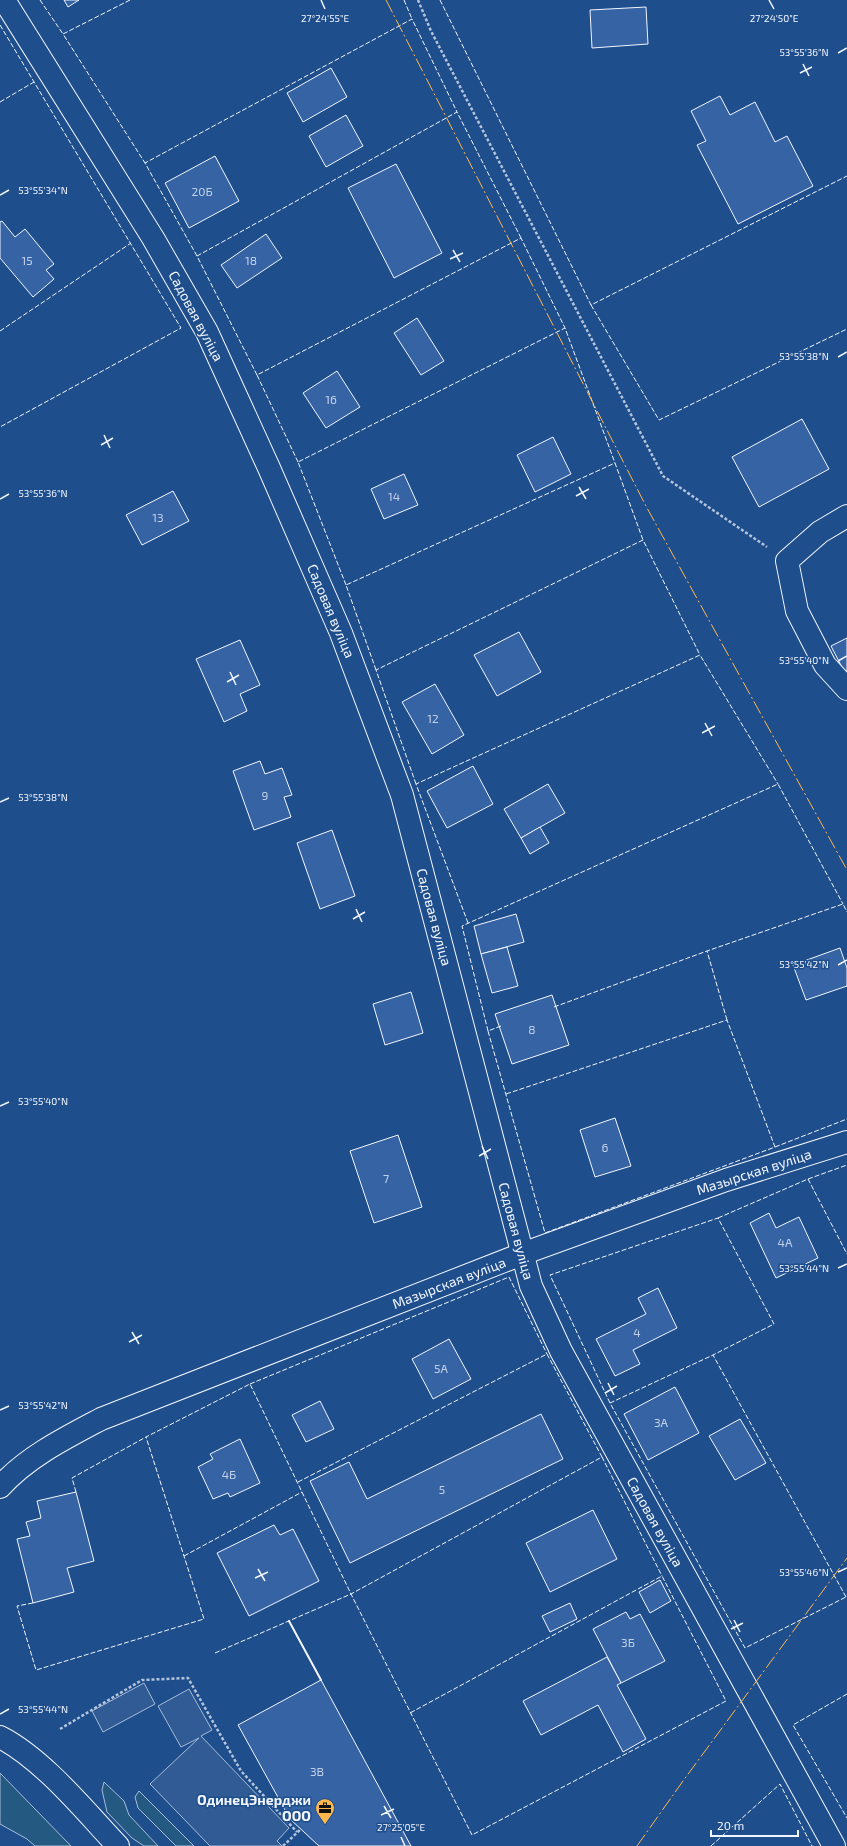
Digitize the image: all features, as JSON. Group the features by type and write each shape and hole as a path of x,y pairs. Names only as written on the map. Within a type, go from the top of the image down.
{"street":[{"name":"Садовая вуліца","path":"4,0 153,238 207,332 269,468 341,633 402,795 531,1286 562,1350 834,1846"},
{"path":"847,516 820,532 787,561 797,611 825,665 847,689"},
{"name":"Мазырская вуліца","path":"0,1487 44,1450 101,1419 522,1254 726,1180 847,1142"},
{"path":"0,1737 14,1745 60,1785 118,1846"}],"path":[{"path":"418,0 439,45 663,476 787,561"},
{"path":"60,1729 142,1680 188,1678 242,1771 297,1832"},
{"path":"283,1846 301,1829"}],"shaded area":[{"path":"144,1683 155,1704 103,1732 92,1711"},
{"path":"189,1689 212,1730 201,1736 289,1828 277,1841 282,1846 210,1846 150,1784 199,1738 181,1747 158,1706"},
{"path":"0,1773 71,1846 35,1846 27,1839 0,1824"},
{"path":"104,1782 124,1801 129,1815 158,1846 144,1846 132,1838 107,1812 102,1790"},
{"path":"139,1791 194,1846 176,1846 138,1808 135,1797"}],"building":[{"path":"64,0 79,0 68,7"},
{"path":"646,7 648,44 592,48 590,10"},
{"path":"331,68 347,97 303,122 287,93"},
{"path":"720,96 730,115 755,102 775,142 787,136 813,186 738,224 697,145 706,141 691,111"},
{"path":"346,115 363,146 326,167 309,136"},
{"path":"215,156 239,201 189,228 165,183"},
{"path":"396,164 442,253 394,278 348,188"},
{"path":"2,221 15,237 25,229 54,264 46,270 54,279 33,297 0,258 0,222"},
{"path":"266,234 282,258 237,288 221,265"},
{"path":"417,318 444,361 421,375 394,333"},
{"path":"337,371 360,407 326,428 303,393"},
{"path":"802,419 829,469 759,507 732,457"},
{"path":"553,437 571,474 535,492 517,455"},
{"path":"404,474 418,505 384,519 371,489"},
{"path":"173,491 189,521 142,545 126,515"},
{"path":"519,632 541,672 497,696 474,655"},
{"path":"847,638 847,674 846,675 831,646"},
{"path":"240,640 260,685 240,694 247,711 224,722 196,659"},
{"path":"435,684 464,735 432,754 402,702"},
{"path":"260,761 265,774 282,768 292,795 284,797 291,817 254,830 233,771"},
{"path":"473,766 493,804 447,828 427,791"},
{"path":"548,784 565,813 521,838 504,809"},
{"path":"540,827 549,843 530,854 521,838"},
{"path":"332,830 355,896 320,909 297,843"},
{"path":"516,914 524,942 481,954 474,926"},
{"path":"507,947 518,986 492,993 481,954"},
{"path":"840,948 847,968 847,986 806,1000 793,965"},
{"path":"411,992 423,1033 385,1045 373,1004"},
{"path":"552,995 569,1045 512,1064 495,1014"},
{"path":"615,1118 631,1166 595,1177 580,1130"},
{"path":"398,1135 422,1207 374,1223 350,1151"},
{"path":"769,1213 776,1228 799,1217 818,1258 776,1278 750,1223"},
{"path":"658,1288 677,1328 633,1350 640,1364 615,1376 596,1339 646,1314 638,1298"},
{"path":"449,1339 471,1379 433,1399 412,1359"},
{"path":"675,1387 699,1433 648,1460 624,1414"},
{"path":"320,1401 334,1429 306,1442 292,1415"},
{"path":"541,1414 563,1459 350,1563 310,1481 349,1462 367,1499"},
{"path":"740,1419 766,1463 735,1480 709,1436"},
{"path":"240,1439 260,1483 230,1497 228,1493 213,1499 198,1467 213,1459 210,1454"},
{"path":"76,1492 94,1561 67,1568 74,1592 33,1603 17,1539 30,1536 26,1522 41,1518 37,1501"},
{"path":"593,1510 617,1559 550,1592 526,1543"},
{"path":"274,1525 280,1535 293,1529 319,1581 249,1616 217,1553"},
{"path":"660,1580 671,1601 650,1613 639,1592"},
{"path":"570,1603 577,1619 550,1632 542,1616"},
{"path":"626,1612 630,1619 640,1614 665,1661 621,1683 593,1629"},
{"path":"607,1657 621,1683 617,1685 646,1739 623,1752 598,1705 541,1735 523,1701"},
{"path":"321,1680 411,1846 319,1846 290,1819 238,1725"}],"fence":[{"path":"40,0 63,34"},
{"path":"130,0 63,34 145,163"},
{"path":"404,0 412,19"},
{"path":"440,0 591,305 847,176"},
{"path":"197,256 145,163 412,19 457,112"},
{"path":"0,25 181,328 0,427"},
{"path":"0,102 34,82"},
{"path":"257,375 197,256 457,112 521,238"},
{"path":"298,462 257,375 521,238 565,328"},
{"path":"0,331 131,243"},
{"path":"591,305 659,420 847,329"},
{"path":"346,585 298,462 565,328 615,463"},
{"path":"376,670 346,585 615,463 643,540"},
{"path":"416,784 376,670 643,540 700,655"},
{"path":"468,923 416,784 700,655 778,784"},
{"path":"488,1031 462,926 778,784 843,904"},
{"path":"727,1020 707,951 843,904 847,912"},
{"path":"554,1007 707,951"},
{"path":"501,1026 488,1031 545,1233 775,1147 727,1020 506,1094"},
{"path":"775,1147 847,1119"},
{"path":"808,1179 847,1165"},
{"path":"718,1218 808,1179 847,1254"},
{"path":"610,1403 550,1275 718,1218 774,1324 713,1355"},
{"path":"250,1384 509,1277 547,1354"},
{"path":"298,1482 547,1354 602,1457"},
{"path":"846,1597 713,1355 610,1403 745,1648 847,1597"},
{"path":"33,1603 17,1606 36,1670 204,1619 146,1437 250,1384 351,1594 602,1457 662,1576"},
{"path":"76,1492 72,1478 146,1437"},
{"path":"184,1556 302,1492"},
{"path":"215,1653 351,1594 472,1835 726,1701 662,1576 410,1713"},
{"path":"847,1694 793,1725 847,1818"},
{"path":"711,1846 780,1784 812,1846"}],"wall":[{"path":"289,1621 321,1680"}],"power":[{"path":"386,0 647,508 847,870"},
{"path":"637,1846 847,1558"}],"place":[{"name":"ОдинецЭнерджи ООО","path":"325,1825"}]}
